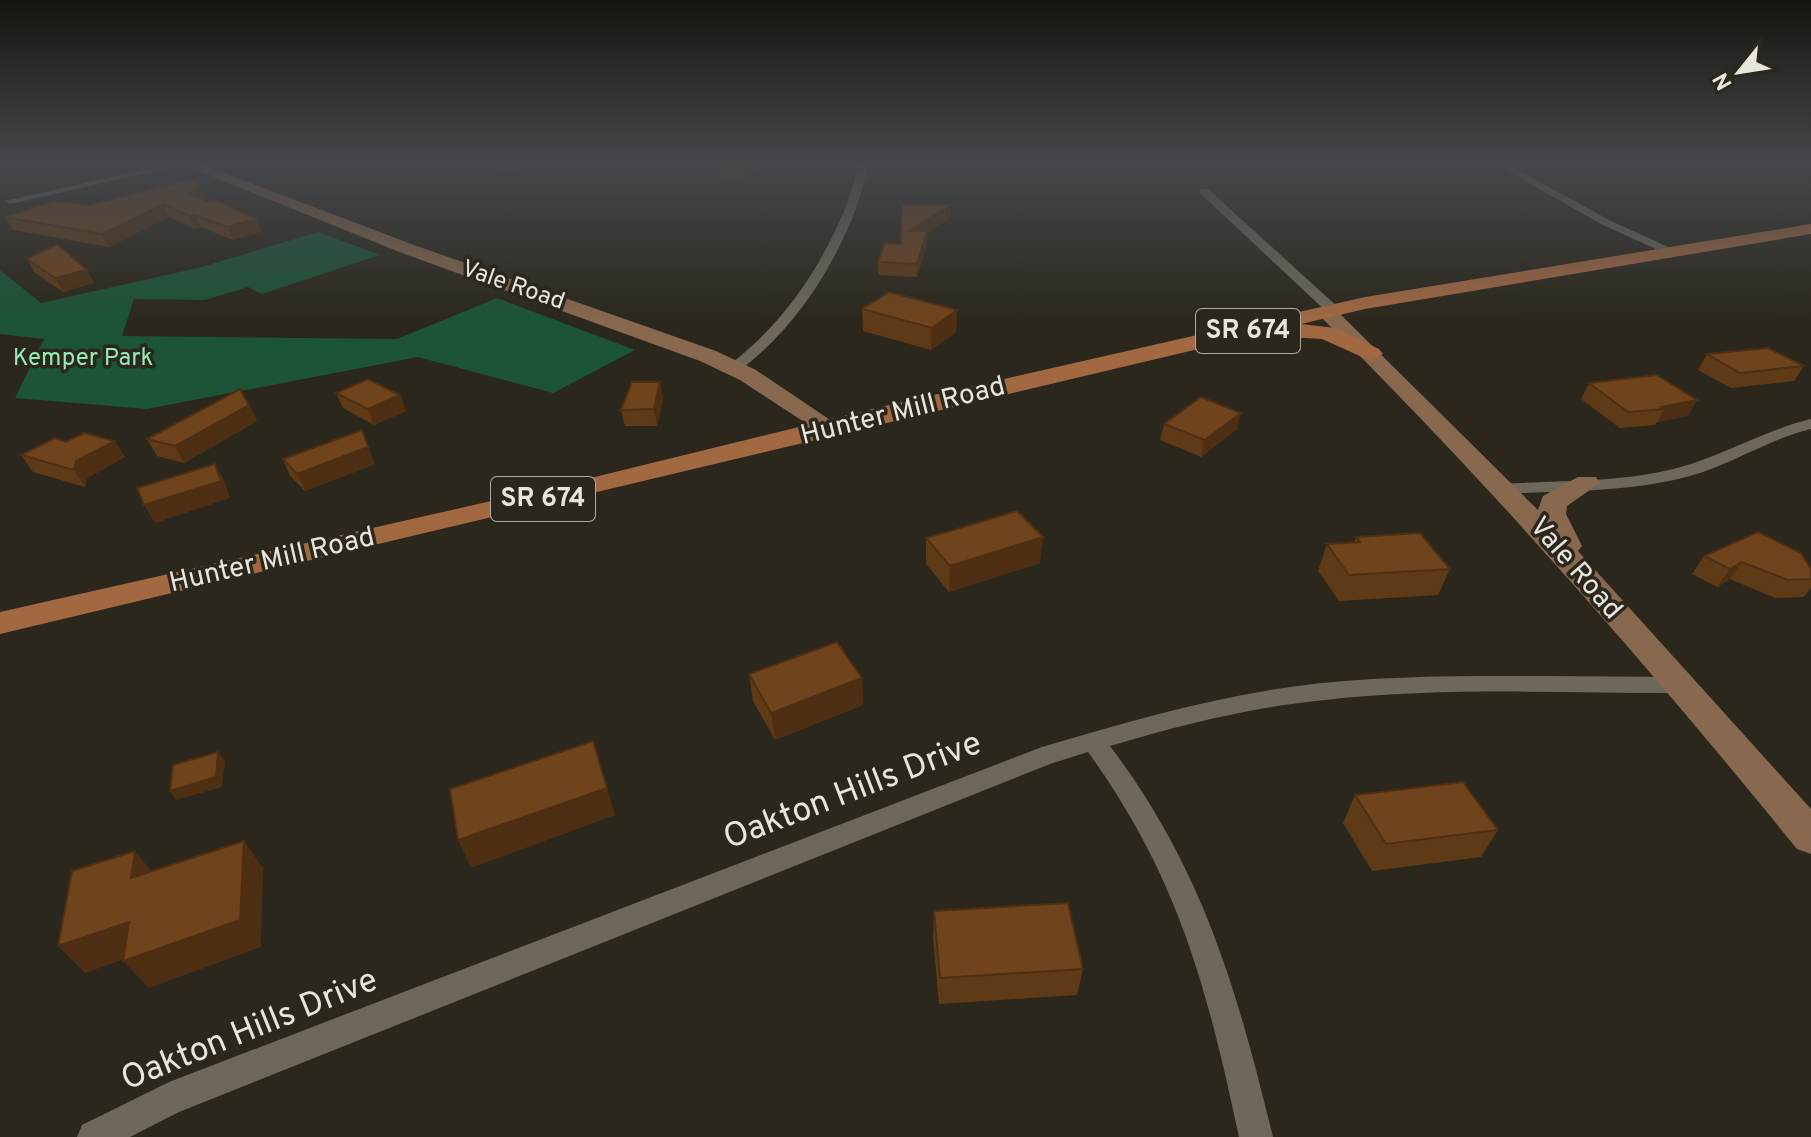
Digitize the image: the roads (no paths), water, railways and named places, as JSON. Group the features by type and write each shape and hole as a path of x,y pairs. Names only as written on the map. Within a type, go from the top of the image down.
{"main road":[{"name":"Vale Road","path":"319,216 734,368 830,428"},
{"name":"Hunter Mill Road","path":"0,623 558,495 1330,311 1811,229"},
{"name":"Vale Road","path":"1330,311 1579,570 1811,837"},
{"path":"1230,335 1312,329 1371,354"},
{"path":"1579,570 1552,508 1557,497 1587,483"}],"street":[{"path":"734,368 768,342 801,297 846,216"},
{"path":"1230,216 1330,311"},
{"path":"1594,216 1671,251"},
{"path":"1503,489 1587,483 1696,468 1784,430 1811,424"},
{"name":"Oakton Hills Drive","path":"94,1137 169,1099 1028,762 1093,741 1240,703 1325,691 1417,685 1678,685"},
{"path":"1093,741 1135,797 1168,856 1188,904 1219,990 1256,1137"}],"park label":[{"name":"Kemper Park","path":"83,359"}]}
